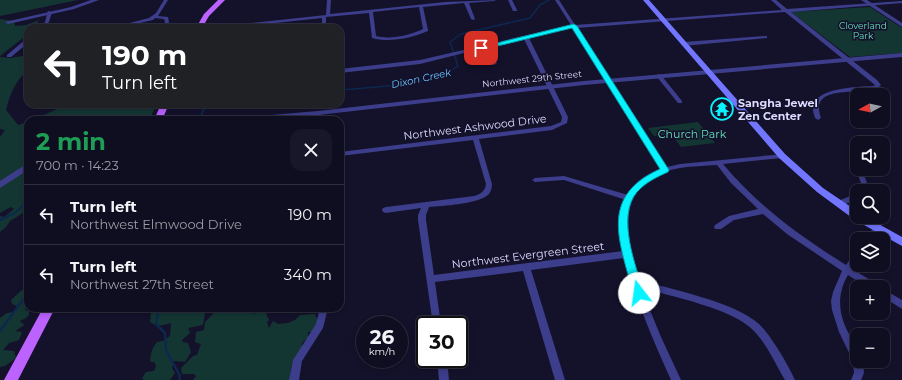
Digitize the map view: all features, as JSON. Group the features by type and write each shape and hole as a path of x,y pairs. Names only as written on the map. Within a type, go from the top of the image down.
{"main road":[{"path":"201,24 206,15 222,0"},
{"path":"646,0 782,156 807,179 850,212"},
{"path":"869,224 902,242"},
{"path":"11,380 47,312"}],"street":[{"path":"8,22 96,0"},
{"path":"155,17 166,0"},
{"path":"325,24 329,0"},
{"path":"261,24 422,6 444,2 494,0"},
{"path":"510,0 515,10"},
{"path":"773,0 875,81 878,85 874,88 838,91 822,96 816,102 815,108 818,118"},
{"path":"864,0 902,25"},
{"path":"558,1 665,170"},
{"path":"466,2 472,19"},
{"path":"344,71 408,64 574,26 902,2"},
{"path":"371,11 374,37 378,39 390,38 426,30 422,6"},
{"path":"45,24 50,12"},
{"path":"127,24 142,22 155,17 166,18 166,24"},
{"name":"Northwest Ashwood Drive","path":"344,153 552,128 561,125 564,123 565,117 526,37"},
{"path":"684,44 765,37"},
{"path":"9,56 24,44"},
{"path":"19,49 24,48"},
{"path":"481,48 494,63"},
{"name":"Northwest 29th Street","path":"318,116 608,81 902,55"},
{"path":"659,76 680,102"},
{"path":"386,210 475,199 487,192 489,184 475,137"},
{"path":"676,380 648,320 628,254 622,227 623,215 628,198 643,181 665,170 680,166 782,156"},
{"path":"718,162 733,181 763,211 801,240 863,280"},
{"path":"0,184 24,169"},
{"path":"535,180 564,178 628,198"},
{"path":"838,204 850,199"},
{"path":"426,205 422,215 422,220 436,316"},
{"path":"718,227 732,218 763,211"},
{"name":"Northwest Evergreen Street","path":"431,279 628,254"},
{"path":"850,266 837,288 835,299 836,311 843,332 850,346"},
{"path":"526,267 560,380"},
{"path":"636,283 713,306 744,318 759,330 790,380"},
{"path":"890,297 902,305"},
{"path":"294,380 298,360 320,325 323,312"},
{"path":"443,368 444,380"},
{"path":"856,380 859,373 858,368"}],"green space":[{"path":"0,0 78,0 0,16"},
{"name":"Cloverland Park","path":"870,7 902,28 902,53 850,57 791,12"},
{"path":"0,19 14,21 15,26 24,25 24,37 0,56"},
{"path":"39,20 36,24 29,24"},
{"path":"24,56 24,73 14,88 6,110 18,125 24,123 24,200 22,201 24,200 24,212 10,221 0,232 0,216 4,217 14,209 11,207 0,213 0,137 5,130 0,129 0,57 11,58"},
{"path":"60,108 155,108 151,116 41,116"},
{"name":"Church Park","path":"698,122 715,143 681,147 671,134 654,136 648,128"},
{"path":"24,289 24,312 29,312 29,315 25,319 21,320 20,322 24,324 23,326 15,331 22,332 19,340 9,343 3,350 14,351 16,358 5,366 0,367 0,318 7,313 14,312 17,306 12,304 11,300"},
{"path":"151,312 205,312 203,325 188,328 190,333 182,340 183,342 188,343 191,352 185,362 174,361 172,368 175,373 170,380 144,380 142,378 146,372 154,371 156,366 155,363 150,361 155,344 170,336 171,323 160,326 155,325 150,322"},
{"path":"213,312 248,312 255,314 255,312 266,312 269,320 267,322 269,328 273,321 278,324 288,323 295,320 300,315 315,314 318,321 312,332 308,332 308,337 302,343 302,347 291,367 290,380 193,380 196,376 194,374 182,374 181,368 193,356 197,355 201,344 195,342 196,332 204,330 205,322 213,314"}],"waterway":[{"name":"Dixon Creek","path":"344,90 418,82 447,73 458,66 450,42 461,34 530,18 540,5 549,0"},
{"name":"Dixon Creek","path":"201,116 204,108"},
{"path":"2,219 0,220 15,213 24,205"},
{"path":"0,331 24,298"},
{"name":"Dixon Creek","path":"158,312 156,324 165,333 166,350 180,376 179,380"}],"place":[{"name":"Sangha Jewel Zen Center","path":"722,109"}],"route":[{"path":"481,48 556,29 574,26 661,166 665,170 647,178 639,184 628,198 623,215 622,227 624,240 639,293"}]}
